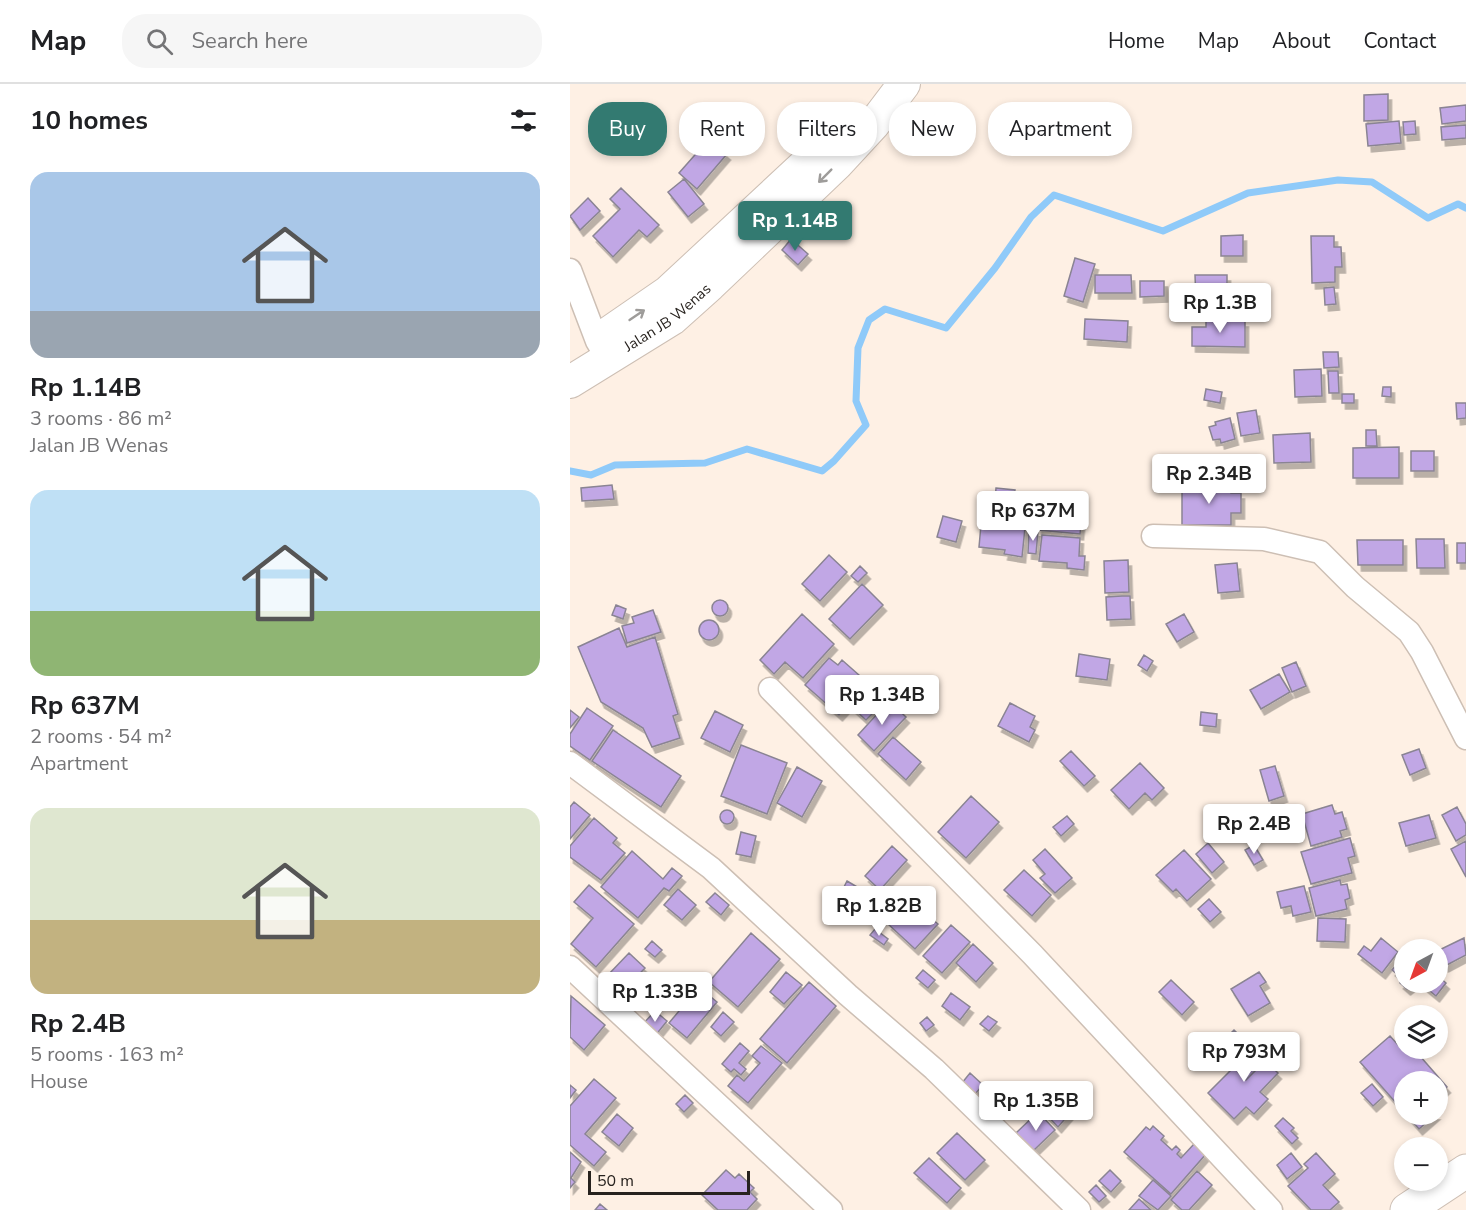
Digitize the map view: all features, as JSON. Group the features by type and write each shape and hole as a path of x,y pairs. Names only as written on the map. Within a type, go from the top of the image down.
{"highway":[{"path":"1407,1210 1466,1171"}],"main road":[{"name":"Jalan JB Wenas","path":"570,382 602,350 823,149 858,114 881,84"},
{"name":"Jalan JB Wenas","path":"570,357 602,350 672,319 771,229 873,125 904,84"}],"street":[{"path":"570,270 602,350"},
{"path":"1153,536 1264,539 1320,552 1355,587 1409,632 1422,652 1466,738"},
{"path":"770,689 1032,954 1271,1210"},
{"path":"570,763 711,868 848,995 942,1077 1079,1210"},
{"path":"570,967 831,1210"}],"building":[{"path":"1388,94 1388,120 1364,121 1364,95"},
{"path":"1466,105 1466,121 1442,124 1440,108"},
{"path":"1399,121 1401,143 1368,146 1366,124"},
{"path":"1415,121 1416,134 1404,135 1403,122"},
{"path":"1466,125 1466,138 1442,140 1441,127"},
{"path":"694,156 725,156 697,189 679,173"},
{"path":"684,179 704,204 688,217 668,192"},
{"path":"621,188 659,225 647,237 639,230 613,257 593,236 620,209 610,199"},
{"path":"588,198 600,211 580,230 570,216"},
{"path":"1243,235 1243,256 1221,256 1221,236"},
{"path":"1311,236 1334,236 1334,247 1341,247 1342,267 1335,267 1335,282 1312,283"},
{"path":"791,239 808,254 798,265 782,250"},
{"path":"1075,258 1095,264 1083,302 1064,296"},
{"path":"1095,275 1131,275 1132,293 1095,293"},
{"path":"1195,275 1227,275 1227,301 1196,302"},
{"path":"1140,281 1164,281 1164,296 1140,297"},
{"path":"1334,287 1336,304 1325,305 1324,288"},
{"path":"1085,319 1128,321 1127,342 1084,339"},
{"path":"1206,321 1245,321 1245,347 1192,346 1192,327 1206,327"},
{"path":"1323,352 1338,352 1339,367 1324,368"},
{"path":"1321,369 1322,396 1295,397 1294,370"},
{"path":"1328,371 1338,371 1339,393 1329,393"},
{"path":"1383,387 1391,387 1391,397 1382,396"},
{"path":"1206,389 1222,392 1220,403 1204,400"},
{"path":"1342,394 1354,394 1354,403 1342,403"},
{"path":"1456,403 1466,403 1466,418 1457,419"},
{"path":"1256,410 1260,433 1241,436 1237,413"},
{"path":"1230,418 1235,439 1221,443 1220,439 1213,440 1209,427 1216,425 1215,422"},
{"path":"1366,430 1376,430 1377,446 1366,446"},
{"path":"1310,433 1311,462 1274,463 1273,435"},
{"path":"1399,447 1399,478 1353,478 1353,448"},
{"path":"1411,451 1434,451 1434,471 1411,471"},
{"path":"612,485 614,499 582,501 581,488"},
{"path":"1182,485 1231,485 1231,493 1241,493 1241,513 1231,513 1231,525 1182,525"},
{"path":"996,488 1015,490 1014,496 1028,498 1022,557 1004,554 1005,550 979,547 982,514 994,515"},
{"path":"1040,502 1083,505 1080,534 1038,530"},
{"path":"943,516 962,521 956,542 937,537"},
{"path":"1029,530 1038,531 1036,554 1028,553"},
{"path":"1042,535 1080,538 1079,556 1085,556 1084,570 1067,568 1067,563 1039,561"},
{"path":"1416,539 1444,539 1445,568 1417,568"},
{"path":"1357,540 1403,540 1403,565 1358,565"},
{"path":"1457,543 1466,543 1466,563 1457,563"},
{"path":"829,555 847,572 820,601 802,584"},
{"path":"1128,560 1129,592 1105,593 1104,561"},
{"path":"1237,563 1240,591 1218,593 1215,565"},
{"path":"860,566 867,573 858,582 851,576"},
{"path":"862,584 883,605 850,639 829,619"},
{"path":"1130,596 1131,619 1107,620 1106,597"},
{"path":"717,600 723,600 728,608 726,614 717,616 712,611 712,605"},
{"path":"616,605 626,609 623,619 612,615"},
{"path":"653,610 661,632 627,643 622,626 634,623 632,617"},
{"path":"802,614 834,644 803,678 785,662 774,674 760,660"},
{"path":"1184,614 1194,632 1177,642 1166,624"},
{"path":"709,620 716,623 719,630 716,637 709,640 702,637 699,630 702,623"},
{"path":"619,628 627,647 655,637 678,714 673,716 680,738 652,747 643,728 601,702 578,647"},
{"path":"1079,654 1110,659 1107,680 1076,676"},
{"path":"1144,655 1153,661 1147,671 1138,665"},
{"path":"829,658 838,665 842,660 868,683 839,715 805,685"},
{"path":"1296,662 1306,686 1292,692 1282,668"},
{"path":"1279,674 1290,692 1261,709 1250,690"},
{"path":"872,687 886,700 866,720 853,708"},
{"path":"889,701 906,717 874,751 858,735"},
{"path":"1010,703 1035,716 1030,727 1035,730 1029,742 998,726"},
{"path":"587,708 613,726 590,760 570,746 570,734"},
{"path":"570,710 579,717 570,728"},
{"path":"715,711 743,725 730,752 701,738"},
{"path":"1201,712 1217,714 1216,727 1200,725"},
{"path":"613,730 681,776 661,807 592,761"},
{"path":"893,737 921,762 906,780 878,754"},
{"path":"741,745 787,763 767,814 721,796"},
{"path":"1419,749 1426,768 1410,775 1402,755"},
{"path":"1071,751 1095,776 1084,786 1060,761"},
{"path":"1140,763 1164,788 1152,800 1145,793 1129,809 1111,790"},
{"path":"1275,766 1284,796 1269,801 1260,770"},
{"path":"797,767 822,781 802,817 777,803"},
{"path":"971,796 999,822 966,858 938,832"},
{"path":"574,802 590,815 570,839 570,807"},
{"path":"1332,805 1335,814 1342,812 1347,829 1340,831 1342,837 1311,846 1302,814"},
{"path":"1457,807 1466,824 1466,835 1456,841 1442,815"},
{"path":"724,810 730,810 734,817 730,824 724,824 720,820 720,814"},
{"path":"1429,815 1436,838 1406,846 1399,823"},
{"path":"1067,816 1074,824 1061,836 1053,827"},
{"path":"594,818 617,838 613,843 625,853 601,880 570,857 570,846"},
{"path":"741,832 756,836 751,857 736,854"},
{"path":"1350,838 1355,856 1348,858 1352,873 1311,884 1301,852"},
{"path":"1466,841 1466,877 1451,849"},
{"path":"1208,843 1224,862 1212,873 1196,854"},
{"path":"1254,845 1263,860 1254,865 1245,850"},
{"path":"892,846 907,860 880,890 865,876"},
{"path":"1045,849 1072,878 1055,893 1040,878 1045,874 1033,860"},
{"path":"1184,850 1211,879 1187,901 1176,889 1173,892 1156,875"},
{"path":"632,851 663,879 672,868 682,876 669,891 664,888 638,918 601,887"},
{"path":"1024,870 1051,895 1032,916 1004,890"},
{"path":"1340,880 1341,885 1347,884 1350,898 1345,900 1347,909 1316,916 1309,888"},
{"path":"847,881 864,891 859,899 843,889"},
{"path":"589,885 634,924 596,967 571,944 593,918 574,902"},
{"path":"1304,886 1311,912 1293,916 1291,906 1281,908 1277,892"},
{"path":"678,889 696,905 682,920 664,905"},
{"path":"715,893 729,905 721,915 706,902"},
{"path":"914,895 929,909 925,913 938,924 915,949 888,924"},
{"path":"1209,899 1221,912 1210,922 1198,909"},
{"path":"1318,918 1346,919 1345,942 1317,941"},
{"path":"951,925 970,942 942,973 923,956"},
{"path":"875,929 888,939 884,945 870,935"},
{"path":"751,933 780,959 738,1007 709,982"},
{"path":"1381,938 1394,949 1394,957 1382,973 1358,954 1364,946 1371,951"},
{"path":"1464,938 1466,955 1448,964 1448,946"},
{"path":"652,941 662,950 655,957 645,949"},
{"path":"973,944 993,963 976,982 956,963"},
{"path":"629,953 645,968 623,991 607,976"},
{"path":"923,970 935,980 928,988 916,978"},
{"path":"786,972 802,985 784,1004 770,992"},
{"path":"1259,972 1266,982 1260,986 1270,1003 1248,1016 1231,989"},
{"path":"1171,980 1194,1002 1182,1015 1159,992"},
{"path":"809,982 836,1006 787,1063 760,1039"},
{"path":"699,987 717,1002 687,1038 669,1023"},
{"path":"951,993 970,1007 960,1020 942,1006"},
{"path":"571,996 605,1025 584,1050 570,1037"},
{"path":"655,1011 667,1021 655,1036 642,1025"},
{"path":"723,1012 734,1022 721,1036 711,1027"},
{"path":"988,1016 997,1022 989,1031 980,1024"},
{"path":"927,1017 934,1025 926,1031 920,1023"},
{"path":"1234,1030 1244,1040 1229,1055 1219,1045"},
{"path":"1390,1036 1394,1040 1394,1059 1423,1059 1433,1071 1394,1071 1394,1101 1360,1062"},
{"path":"740,1043 749,1051 739,1063 746,1069 741,1075 734,1069 731,1072 722,1064"},
{"path":"1247,1043 1278,1073 1260,1092 1268,1099 1254,1114 1246,1107 1234,1119 1208,1093 1231,1070 1226,1065","holes":["1248,1061 1257,1069 1246,1080 1238,1072"]},
{"path":"761,1046 782,1063 748,1103 728,1086 737,1075 744,1081 760,1063 752,1056"},
{"path":"1248,1061 1257,1069 1246,1080 1238,1072"},
{"path":"970,1073 983,1085 975,1094 962,1083"},
{"path":"594,1079 616,1098 585,1134 606,1152 594,1166 570,1145 570,1106"},
{"path":"1372,1084 1383,1097 1373,1106 1361,1093"},
{"path":"570,1085 576,1090 570,1098"},
{"path":"993,1090 1009,1104 998,1117 982,1102"},
{"path":"1063,1090 1077,1105 1058,1127 1042,1110"},
{"path":"685,1095 693,1103 684,1112 676,1104"},
{"path":"1038,1112 1055,1130 1033,1151 1016,1133"},
{"path":"617,1114 633,1128 619,1146 602,1132"},
{"path":"1283,1118 1294,1128 1291,1131 1298,1138 1292,1144 1275,1126"},
{"path":"1153,1126 1164,1136 1161,1140 1172,1150 1176,1146 1180,1150 1177,1154 1181,1158 1194,1144 1206,1154 1171,1194 1124,1152 1146,1127 1150,1130"},
{"path":"957,1133 985,1160 965,1180 937,1153"},
{"path":"570,1152 581,1162 571,1178 575,1182 570,1188"},
{"path":"1291,1153 1302,1167 1287,1179 1277,1165"},
{"path":"1316,1153 1335,1174 1323,1185 1339,1202 1330,1210 1311,1210 1288,1186 1308,1168 1304,1164"},
{"path":"929,1158 961,1188 947,1203 914,1173"},
{"path":"726,1170 735,1178 739,1174 754,1188 750,1192 757,1199 747,1210 718,1210 702,1195"},
{"path":"1110,1170 1121,1181 1111,1192 1099,1181"},
{"path":"1197,1171 1212,1185 1189,1210 1182,1210 1171,1200"},
{"path":"1153,1180 1171,1196 1158,1210 1139,1196"},
{"path":"1096,1185 1106,1196 1099,1202 1089,1192"},
{"path":"1139,1199 1151,1210 1129,1210"},
{"path":"600,1204 607,1210 595,1210"}],"waterway":[{"path":"570,471 591,475 615,465 705,463 747,449 822,471 866,425 856,401 858,348 869,320 885,309 946,328 995,268 1031,217 1054,195 1163,231 1248,193 1338,180 1372,182 1428,218 1458,204 1466,208"}]}
